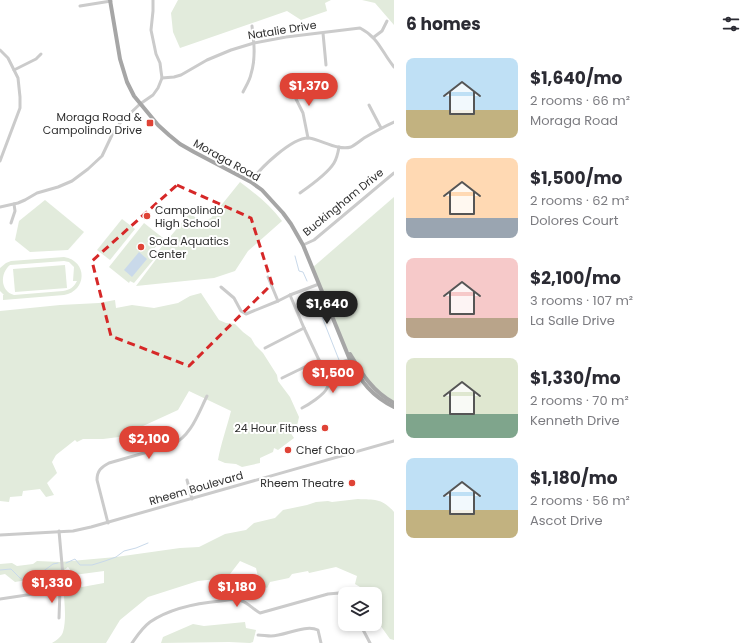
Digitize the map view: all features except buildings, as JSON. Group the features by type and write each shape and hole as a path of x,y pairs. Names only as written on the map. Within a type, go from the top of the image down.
{"main road":[{"name":"Moraga Road","path":"110,0 117,46 122,67 134,96 158,125 180,144 251,182 262,190 283,213 303,245 350,360 358,375 375,395 394,407"},
{"name":"Moraga Road","path":"341,338 361,373 382,396 394,403"}],"street":[{"path":"80,6 110,0"},
{"path":"0,207 26,200 37,193 58,187 72,180 88,169 102,156 112,135 120,123 158,88 162,78 162,71 156,54 152,30 153,0"},
{"path":"374,37 382,31 387,21"},
{"path":"243,92 250,79 254,61 252,26"},
{"name":"Natalie Drive","path":"162,78 181,75 207,60 231,50 254,43 360,28 374,37 394,67"},
{"path":"323,33 326,65"},
{"path":"0,50 8,58 18,78 20,108 0,161"},
{"path":"14,70 36,59 41,54"},
{"path":"288,83 303,113 308,138"},
{"path":"369,106 381,128"},
{"path":"251,182 259,172 284,149 297,141 308,138 339,147 350,147 381,128 394,122"},
{"path":"300,193 333,165 339,147"},
{"name":"Buckingham Drive","path":"303,245 314,240 394,173"},
{"path":"11,223 14,204"},
{"path":"268,277 278,301"},
{"path":"221,287 234,298 242,311 246,314 319,284"},
{"path":"290,295 319,360 333,374"},
{"path":"265,348 304,328"},
{"path":"282,378 319,360"},
{"path":"302,408 327,390 338,365 346,360 350,360"},
{"path":"108,523 96,480 100,469 109,463 177,443 184,438 190,430 207,396"},
{"name":"Rheem Boulevard","path":"0,535 79,530 394,441"},
{"path":"187,480 192,499"},
{"path":"59,531 63,576 63,584 60,590 59,618"},
{"path":"0,599 60,590"},
{"path":"132,643 142,630 149,624 158,618 187,606 205,602 233,599 243,601 260,614 328,594 338,593"},
{"path":"258,635 271,636 314,628 318,630 321,643"},
{"path":"364,631 370,643"}],"highlighted area":[{"path":"177,185 251,218 272,284 189,366 111,336 92,261"}],"green space":[{"path":"178,0 331,0 325,3 327,11 301,20 287,11 180,48 173,32 171,13"},
{"path":"362,0 394,0 394,25 375,3"},
{"path":"240,182 273,210 282,221 248,251 235,271 214,278 136,286 157,258 154,256 190,213 201,222 211,218"},
{"path":"394,197 394,403 386,399 361,373 341,338 312,268"},
{"path":"45,200 84,232 68,250 30,252 15,240 19,221"},
{"path":"122,219 135,229 110,260 97,250"},
{"name":"Soda Aquatics Center","path":"144,223 163,238 149,255 154,259 134,283 130,281 129,283 109,267"},
{"path":"64,257 77,264 81,270 82,276 77,288 64,295 3,300 4,295 0,291 0,268 11,261","holes":["64,261 69,262 74,267 73,281 77,281 73,287 68,290 14,295 9,293 4,286 4,272 10,265"]},
{"path":"65,265 67,288 15,292 13,269"},
{"path":"201,293 219,320 226,323 235,324 251,338 255,345 263,353 277,375 278,381 290,397 299,417 297,426 290,432 294,438 278,450 274,448 273,452 260,458 260,463 242,467 218,460 231,411 189,391 178,410 119,437 83,439 77,442 75,440 56,455 52,462 57,473 47,483 54,495 46,497 40,489 23,491 22,496 10,497 9,502 0,501 0,311 99,303 115,300 116,308 132,305 154,308 178,303 190,296"},
{"path":"358,499 374,500 386,504 394,512 394,640 390,639 382,628 382,587 360,587 355,584 357,576 336,567 309,573 308,571 292,574 289,578 270,582 267,588 257,582 258,577 256,568 240,561 227,578 198,581 148,597 120,620 106,643 52,643 61,635 64,627 65,608 63,584 66,585 70,583 71,580 82,587 104,583 104,571 74,575 68,567 58,575 15,582 5,574 0,575 0,564 12,563 17,566 33,564 37,561 60,562 199,547 225,534 246,530 254,523 275,518 283,510 316,502"},
{"path":"245,622 246,628 256,630 253,642 250,643 161,643 163,637 193,624 204,626"}],"water":[{"path":"139,252 147,259 132,277 124,270"}],"waterway":[{"path":"295,256 299,271 303,272 307,281"},
{"path":"313,294 339,360"},
{"path":"66,563 75,559 80,565 92,565 116,557 124,551 148,543"},
{"path":"0,570 11,569 20,578 27,582 53,564 58,563"}],"place":[{"name":"Moraga Road & Campolindo Drive","path":"150,123"},
{"name":"Campolindo High School","path":"147,216"},
{"name":"Soda Aquatics Center","path":"141,247"},
{"name":"24 Hour Fitness","path":"325,428"},
{"name":"Chef Chao","path":"288,450"},
{"name":"Rheem Theatre","path":"352,483"}]}
